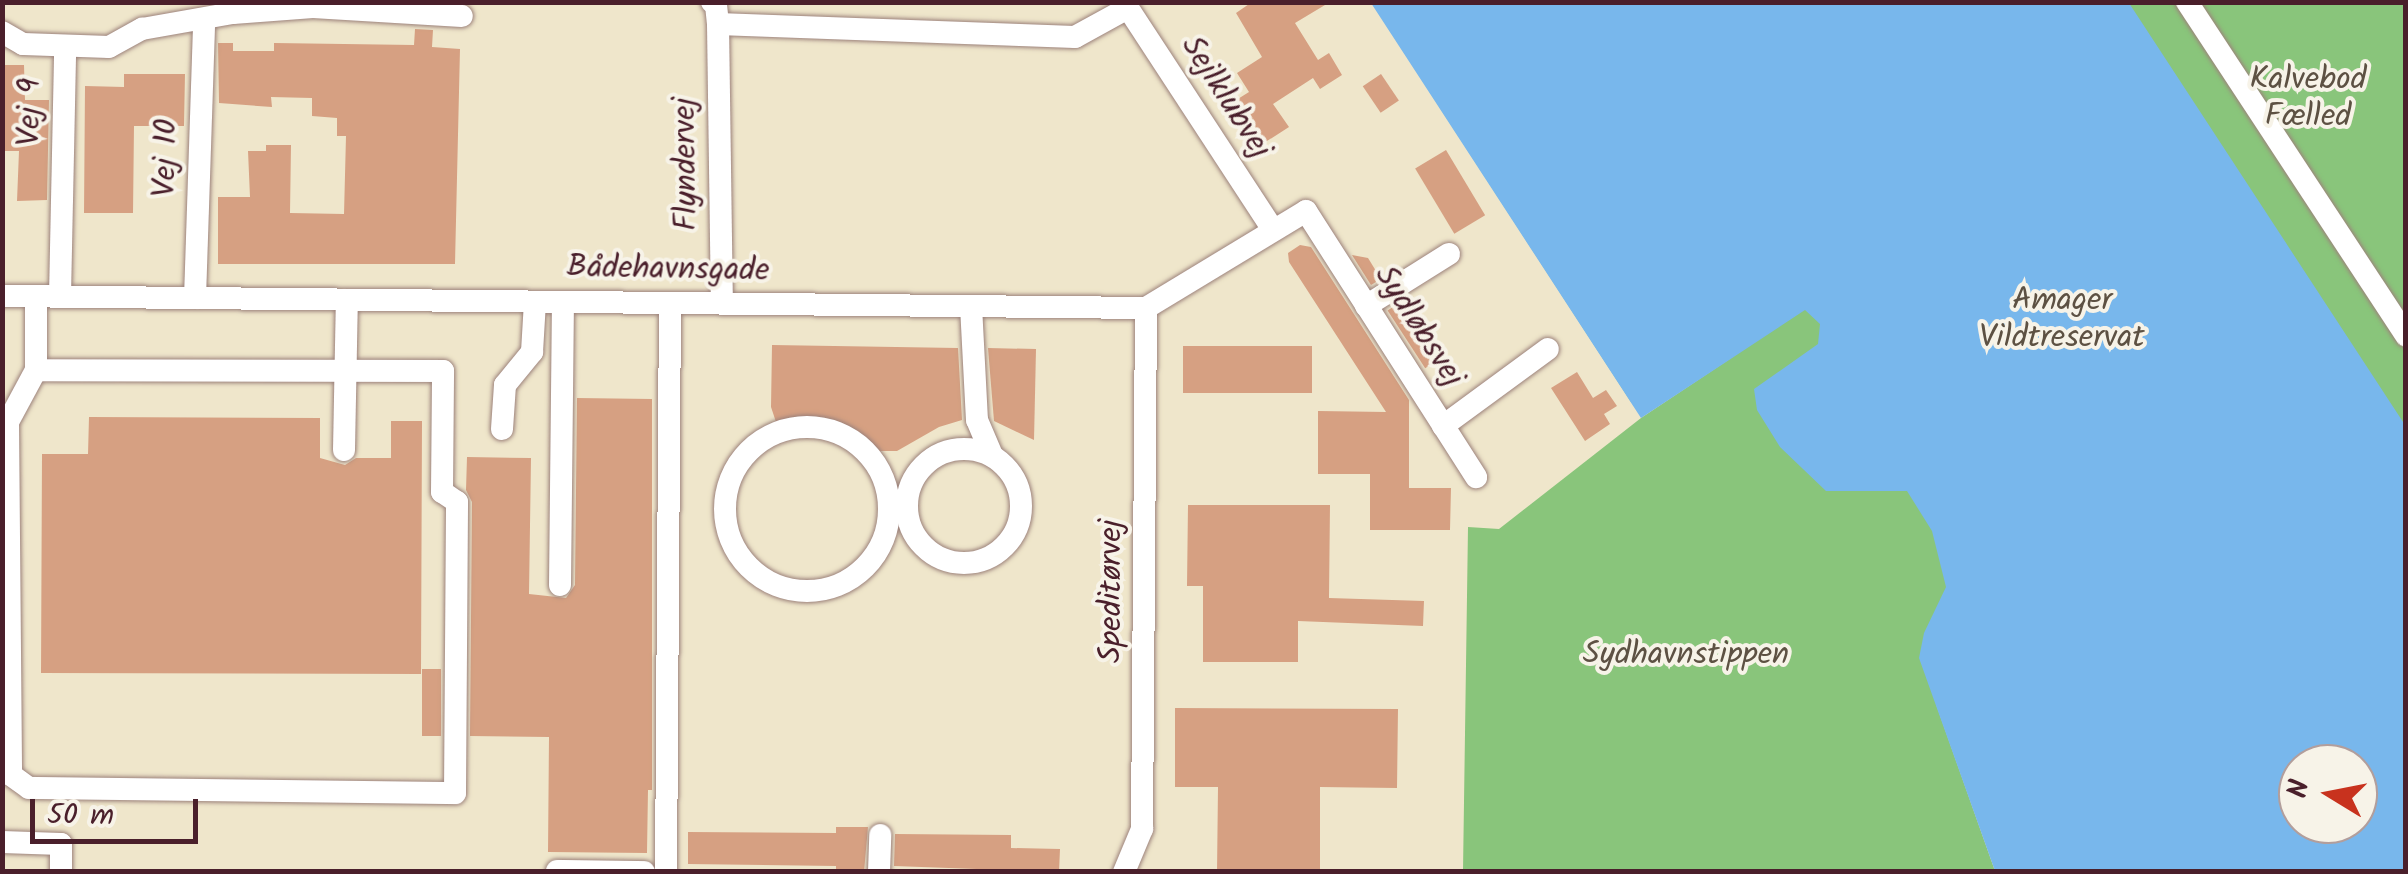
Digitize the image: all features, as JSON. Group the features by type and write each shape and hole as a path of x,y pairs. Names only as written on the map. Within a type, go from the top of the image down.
{"street":[{"path":"803,2 803,28"},
{"path":"2188,2 2406,336"},
{"path":"2,32 23,44 109,47 142,29 233,12 314,5 462,16"},
{"path":"715,13 803,28 1075,37 1126,5"},
{"name":"Sejlklubvej","path":"1126,5 1272,228"},
{"name":"Flyndervej","path":"715,13 722,304"},
{"name":"Vej 10","path":"195,298 204,20"},
{"name":"Vej 9","path":"36,370 48,296 65,48"},
{"name":"Sydløbsvej","path":"1272,228 1306,211 1476,477"},
{"path":"1146,308 1272,228"},
{"path":"1366,306 1449,254"},
{"name":"Bådehavnsgade","path":"2,296 1146,308"},
{"path":"344,450 347,300"},
{"path":"502,429 506,385 532,352 534,302"},
{"path":"560,585 563,302"},
{"path":"666,872 670,303"},
{"path":"970,306 977,420 992,456 1012,474 1020,492 1021,512 1005,547 970,564 950,562 918,541 906,506 918,471 977,420"},
{"name":"Speditørvej","path":"1124,872 1142,830 1146,308"},
{"path":"1443,426 1548,349"},
{"path":"36,370 442,370 442,492 458,502 455,793 29,788 11,775 8,422 36,370"},
{"path":"810,426 836,431 860,445 878,466 890,506 880,547 864,569 842,584 816,592 788,590 763,580 743,562 729,539 724,512 727,485 739,461 758,442 782,430 810,426"},
{"path":"943,452 962,448 992,456"},
{"path":"878,466 918,471"},
{"path":"880,547 918,541"},
{"path":"879,872 880,836"},
{"path":"2,842 60,844 61,872"},
{"path":"557,871 644,872"}],"green space":[{"name":"Amager Vildtreservat","path":"1372,3 2405,3 2405,871 2329,844 2378,844 2378,744 2278,744 2278,826 1936,704 1995,871 1463,871 1468,527 1499,529 1641,418 1734,356 1631,402"}],"water":[{"name":"Amager Vildtreservat","path":"1371,3 2129,3 2405,425 2405,871 1995,871 1919,658 1924,633 1946,587 1932,531 1907,491 1826,491 1780,447 1757,410 1754,389 1818,344 1820,324 1805,310 1641,418"}],"building":[{"path":"1252,2 1330,2 1295,23 1318,60 1329,53 1342,75 1320,89 1313,78 1273,104 1289,127 1253,150 1225,107 1249,92 1237,73 1262,57 1236,13"},
{"path":"415,29 433,30 432,47 460,49 455,264 218,264 218,197 250,197 248,151 266,151 266,145 291,145 290,213 344,214 346,136 337,136 337,118 312,116 312,98 271,97 272,107 219,103 218,43 233,43 233,51 274,51 274,43 414,45"},
{"path":"2,65 24,65 25,100 49,100 47,200 17,201 19,151 2,151"},
{"path":"124,74 185,74 184,126 134,126 133,213 84,213 85,86 124,87"},
{"path":"1381,74 1399,101 1381,113 1363,86"},
{"path":"1446,150 1485,215 1454,234 1415,169"},
{"path":"1300,245 1311,247 1409,400 1409,488 1451,488 1450,530 1370,530 1370,474 1318,474 1318,411 1386,412 1289,262 1288,253"},
{"path":"1352,255 1368,258 1381,279 1371,285"},
{"path":"1396,305 1434,363 1425,368 1388,310"},
{"path":"772,345 958,348 962,420 939,427 897,451 879,451 849,429 826,421 776,422 771,407"},
{"path":"1183,346 1312,346 1312,393 1183,393"},
{"path":"988,348 1036,349 1034,440 994,421"},
{"path":"1577,372 1593,398 1606,390 1617,406 1604,414 1610,424 1585,441 1551,388"},
{"path":"577,398 652,399 652,790 648,790 647,853 548,852 549,737 470,736 472,502 466,490 467,457 531,458 529,594 566,598 575,585"},
{"path":"89,417 320,418 320,458 345,465 356,458 391,458 391,421 422,421 421,674 41,673 42,454 88,454"},
{"path":"1188,505 1330,505 1329,598 1424,601 1423,626 1298,621 1298,662 1203,662 1203,586 1187,586"},
{"path":"422,669 441,669 441,736 422,736"},
{"path":"1175,708 1398,709 1397,788 1320,787 1320,872 1217,872 1218,787 1175,787"},
{"path":"836,827 868,827 864,872 836,872 836,866 688,864 688,832 836,833"},
{"path":"895,834 1011,835 1011,848 1060,849 1059,872 894,866"}],"park label":[{"name":"Kalvebod Fælled","path":"2308,100"},
{"name":"Sydhavnstippen","path":"1686,655"}]}
